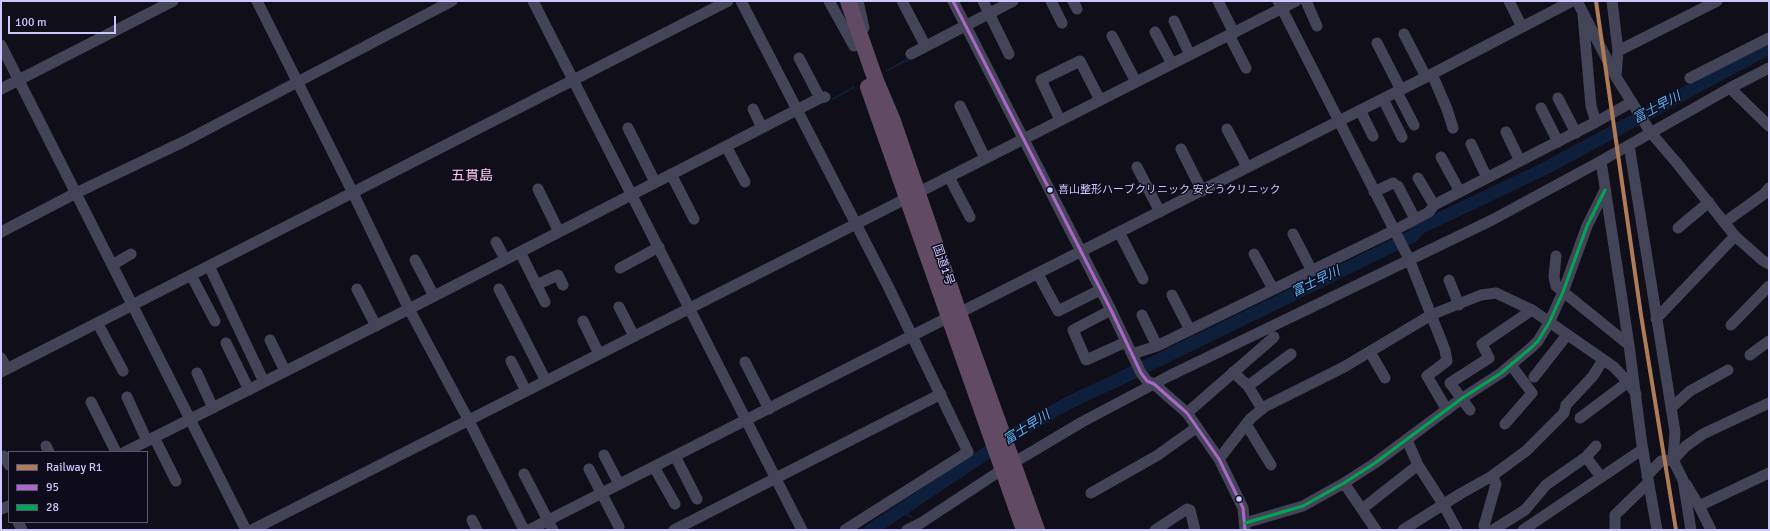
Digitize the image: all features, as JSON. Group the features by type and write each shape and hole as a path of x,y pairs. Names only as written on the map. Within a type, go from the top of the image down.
{"highway":[{"name":"国道1号","path":"838,1 854,46 913,196 1006,459 1037,530"},
{"name":"国道1号","path":"848,1 876,81 893,121 913,196"},
{"name":"国道1号","path":"1006,459 1024,530"}],"street":[{"path":"1,89 173,1"},
{"path":"256,1 353,193 409,309 469,421 524,530"},
{"path":"1,232 76,193 185,141 452,1"},
{"path":"533,1 802,530"},
{"path":"1,358 4,371 728,1"},
{"path":"741,1 856,223 941,394 968,452 846,530"},
{"path":"830,1 854,46"},
{"path":"854,1 893,121"},
{"path":"858,1 865,33"},
{"path":"902,1 925,46"},
{"path":"953,1 1134,357 1149,381 1187,413 1219,459 1243,508 1245,527 1303,506 1344,483 1375,463 1511,365 1538,341 1549,323 1563,292 1587,226 1605,190"},
{"path":"983,1 1009,54"},
{"path":"911,54 1013,1"},
{"path":"1051,1 1062,23"},
{"path":"1218,1 1246,68"},
{"path":"252,530 1190,55 1231,34 1280,5 1296,1"},
{"path":"1306,1 1318,26"},
{"path":"1509,1 1522,27"},
{"path":"530,530 550,525 619,484 912,335 1038,274 1339,120 1429,76 1572,1"},
{"path":"1577,1 1616,77 1648,129 1709,202 1735,236 1762,260 1769,264"},
{"path":"1612,1 1618,51 1616,77"},
{"path":"1618,51 1717,1"},
{"path":"1280,5 1407,255 1445,350 1447,361 1427,376 1447,410"},
{"path":"1583,15 1592,106 1596,122"},
{"path":"1174,21 1190,55"},
{"path":"1155,32 1172,64"},
{"path":"1404,34 1447,109 1453,128"},
{"path":"1112,36 1136,82"},
{"path":"1690,78 1769,38"},
{"path":"1377,43 1414,125"},
{"path":"1,45 246,530"},
{"path":"127,451 376,326 631,194 823,97 799,58"},
{"path":"1060,120 1041,80 1080,61 1100,100"},
{"path":"907,530 923,527 1006,459 1082,422 1149,381 1254,334 1407,255 1492,220 1630,145 1648,129 1769,68"},
{"path":"1730,88 1769,126"},
{"path":"1558,98 1576,132"},
{"path":"1383,99 1402,137"},
{"path":"1134,357 1395,231 1430,212 1434,205 1596,122 1634,105"},
{"path":"960,106 985,158"},
{"path":"1541,108 1558,142"},
{"path":"753,109 762,128"},
{"path":"1360,110 1373,136"},
{"path":"628,128 655,182"},
{"path":"1227,130 1248,167"},
{"path":"1506,132 1520,161"},
{"path":"1471,144 1488,178"},
{"path":"1630,145 1656,319 1675,432 1673,460 1711,530"},
{"path":"726,146 745,182"},
{"path":"1181,149 1202,191"},
{"path":"1441,157 1460,192"},
{"path":"1601,161 1629,344 1642,447 1657,530"},
{"path":"1137,166 1160,212"},
{"path":"671,174 694,220"},
{"path":"949,177 970,217"},
{"path":"1418,178 1434,205"},
{"path":"1374,192 1395,184 1415,219"},
{"path":"1725,222 1769,188"},
{"path":"538,189 559,232"},
{"path":"1678,228 1709,202"},
{"path":"1119,232 1143,279"},
{"path":"1293,234 1312,270"},
{"path":"1656,319 1735,236"},
{"path":"496,242 505,259"},
{"path":"620,268 659,247"},
{"path":"520,252 545,302"},
{"path":"112,265 131,254"},
{"path":"1254,254 1273,289"},
{"path":"1556,256 1554,277 1556,286 1629,344"},
{"path":"415,260 434,296"},
{"path":"209,266 264,382"},
{"path":"1038,274 1058,311 1100,290"},
{"path":"191,275 215,321"},
{"path":"536,284 558,275 563,286"},
{"path":"1449,280 1458,304"},
{"path":"1732,325 1769,286"},
{"path":"499,289 546,381"},
{"path":"357,290 376,326"},
{"path":"1219,459 1246,424 1262,409 1344,367 1431,315 1481,295 1496,293 1532,310 1614,367 1628,382 1636,394"},
{"path":"1172,295 1190,330"},
{"path":"619,307 634,336"},
{"path":"1111,310 1073,330 1086,360 1126,342"},
{"path":"1470,410 1461,400 1450,383 1489,358 1482,344 1532,310"},
{"path":"1142,315 1157,346"},
{"path":"583,321 599,354"},
{"path":"98,324 123,371"},
{"path":"1254,334 1261,348"},
{"path":"1534,377 1567,335"},
{"path":"1187,413 1274,337"},
{"path":"270,340 285,371"},
{"path":"1750,355 1769,341"},
{"path":"226,343 249,390"},
{"path":"1370,352 1385,378"},
{"path":"1248,386 1290,354"},
{"path":"1403,530 1443,504 1492,476 1526,451 1564,413 1566,405 1593,376 1603,360"},
{"path":"511,361 526,391"},
{"path":"745,362 769,409"},
{"path":"1505,424 1532,393 1511,365"},
{"path":"1671,408 1690,391 1728,370"},
{"path":"1233,372 1248,386 1262,409"},
{"path":"197,373 213,408"},
{"path":"1580,418 1628,382"},
{"path":"674,530 941,394"},
{"path":"127,397 176,481"},
{"path":"91,402 116,451"},
{"path":"1642,447 1661,461 1673,460 1686,446 1703,434 1769,403"},
{"path":"1246,424 1271,465"},
{"path":"1091,493 1158,455 1197,427"},
{"path":"1407,440 1418,465 1443,504 1457,530"},
{"path":"1493,530 1525,510 1546,485 1586,457 1596,446"},
{"path":"1523,530 1642,447"},
{"path":"604,456 619,484"},
{"path":"675,456 696,499"},
{"path":"1586,457 1601,477"},
{"path":"1615,530 1615,515 1661,461"},
{"path":"1362,509 1418,465"},
{"path":"654,467 675,504"},
{"path":"589,469 619,527"},
{"path":"1699,506 1769,473"},
{"path":"524,474 550,525"},
{"path":"1486,530 1484,526 1496,484 1492,476"},
{"path":"1684,480 1691,530"},
{"path":"1344,483 1376,530"},
{"path":"1155,530 1187,509 1190,510 1195,530"},
{"path":"839,530 854,530"}],"waterway":[{"name":"富士早川","path":"871,530 1021,430 1068,403 1413,236 1418,229 1544,169 1769,48"},
{"path":"886,71 911,58"},
{"path":"833,99 854,87"},
{"path":"900,511 911,517"}],"rail line":[{"name":"R1","path":"1596,1 1641,315 1676,530"}],"transit line":[{"name":"95","path":"953,1 1111,310 1141,373 1147,381 1154,384 1187,413 1219,459 1243,508 1245,530"},
{"name":"28","path":"1245,523 1303,506 1344,483 1375,463 1461,399 1501,373 1532,347 1538,341 1549,323 1563,292 1587,226 1605,190"}],"place":[{"name":"喜山整形ハーブクリニック 安どうクリニック","path":"1050,190"}],"district":[{"name":"五貫島","path":"472,176"}]}
